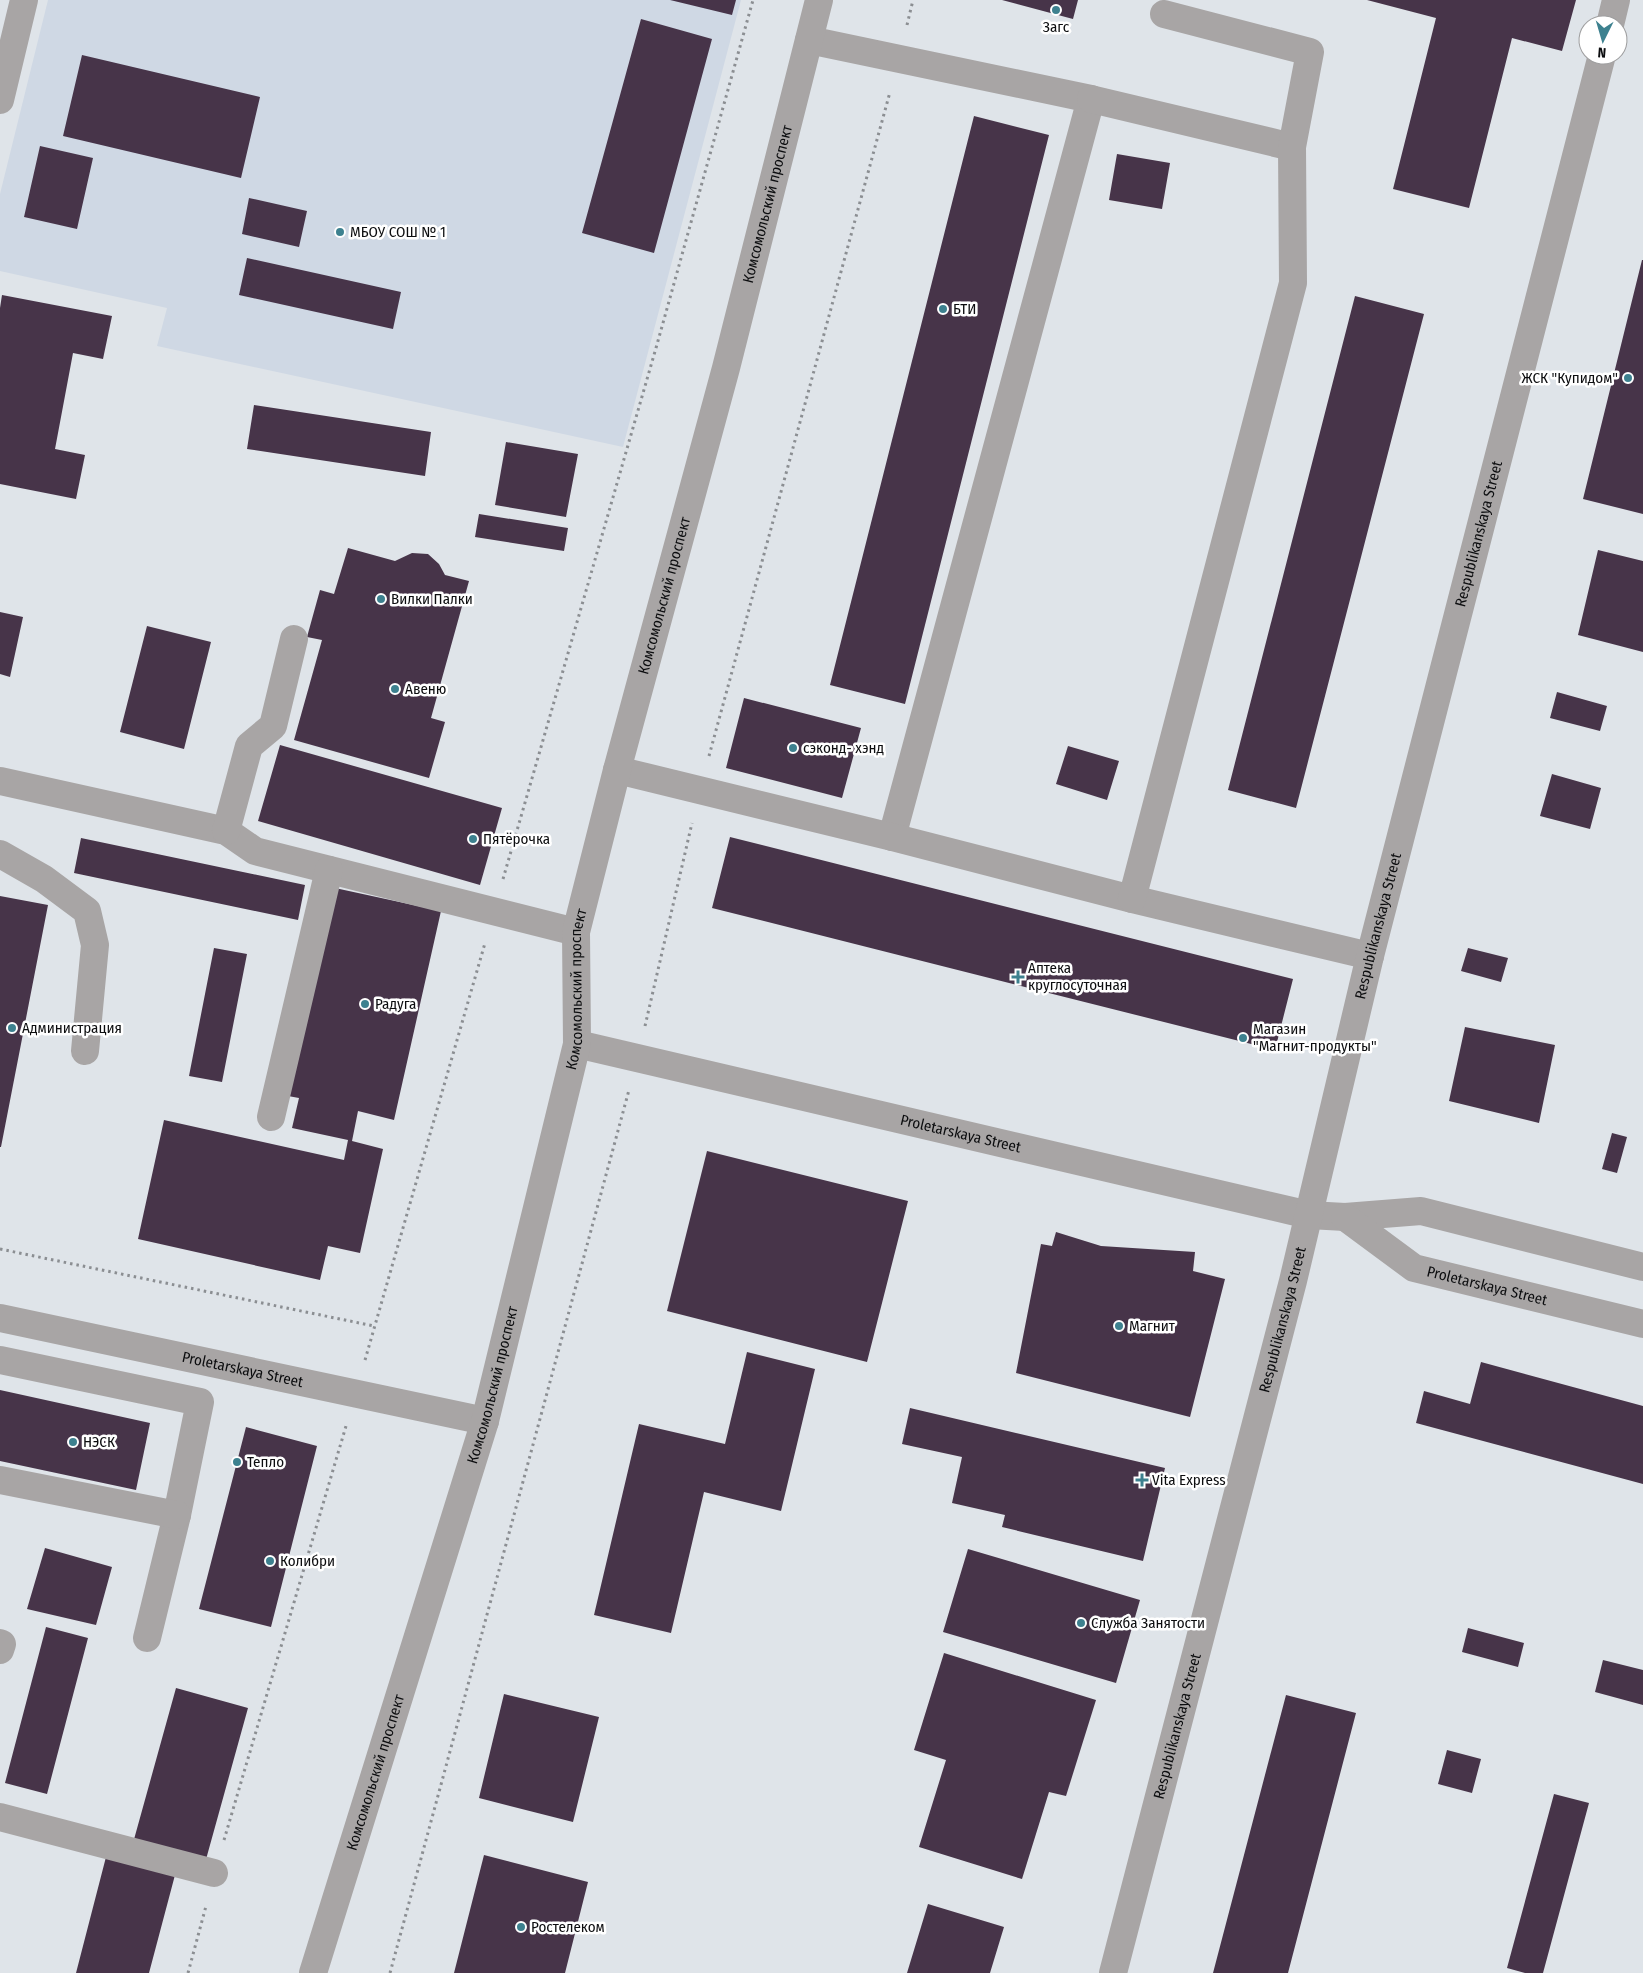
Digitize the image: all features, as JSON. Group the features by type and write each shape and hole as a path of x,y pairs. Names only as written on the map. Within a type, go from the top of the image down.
{"street":[{"path":"0,100 24,0"},
{"name":"Комсомольский проспект","path":"313,1973 485,1421 577,1044 576,932 617,770 726,368 819,0"},
{"path":"1612,15 1616,0"},
{"path":"1132,899 1293,282 1292,147 1310,52 1164,14"},
{"path":"809,40 1091,99 1292,147"},
{"name":"Respublikanskaya Street","path":"1113,1973 1309,1215 1370,956 1599,65"},
{"path":"892,837 1091,99"},
{"path":"226,831 249,746 273,726 294,639"},
{"path":"617,770 892,837 1132,899 1370,956"},
{"path":"0,781 226,831 255,851 576,932"},
{"path":"0,854 44,879 87,911 95,944 85,1052"},
{"path":"271,1117 329,870"},
{"name":"Proletarskaya Street","path":"577,1044 1309,1215 1345,1217 1421,1211 1643,1267"},
{"name":"Proletarskaya Street","path":"1345,1217 1414,1268 1643,1324"},
{"name":"Proletarskaya Street","path":"0,1318 485,1421"},
{"path":"0,1360 200,1402 177,1515 147,1638"},
{"path":"0,1480 177,1515"},
{"path":"0,1643 2,1644 0,1650"},
{"path":"0,1817 214,1873"}],"path":[{"path":"188,1973 214,1873 355,1394 656,348 753,0"},
{"path":"390,1973 637,1059 700,790 899,59 913,0"},
{"path":"0,1248 374,1326"}],"shaded area":[{"name":"МБОУ СОШ № 1","path":"48,0 741,0 623,447 157,346 167,308 0,271 0,194"}],"building":[{"path":"670,0 736,0 732,15"},
{"name":"Загс","path":"1002,0 1078,0 1073,19"},
{"path":"1367,0 1576,0 1562,51 1512,38 1469,208 1393,189 1436,18"},
{"path":"641,19 712,39 654,253 582,233"},
{"path":"82,55 260,97 241,178 63,136"},
{"path":"974,116 1049,135 905,704 830,685"},
{"path":"40,146 93,158 77,229 24,217"},
{"path":"1117,154 1170,163 1162,209 1109,200"},
{"path":"249,198 307,211 299,247 242,234"},
{"path":"247,258 401,292 393,329 239,295"},
{"name":"ЖСК \"Купидом\"","path":"1643,260 1643,514 1583,499"},
{"path":"2,295 112,316 103,359 73,353 55,449 85,455 76,499 0,484 0,308"},
{"path":"1355,296 1424,314 1296,808 1228,790"},
{"path":"254,405 431,432 425,476 247,449"},
{"path":"506,442 578,454 566,517 495,505"},
{"path":"479,514 568,528 564,551 475,537"},
{"path":"348,548 395,561 412,553 428,554 439,564 445,575 469,581 431,718 445,722 429,778 294,740 322,640 307,637 320,590 334,594"},
{"path":"1598,550 1643,561 1643,652 1578,635"},
{"path":"0,612 23,617 10,677 0,674"},
{"path":"147,626 211,642 184,749 120,732"},
{"path":"1557,692 1607,706 1600,731 1550,718"},
{"name":"сэконд- хэнд","path":"744,698 861,728 842,798 726,768"},
{"path":"280,745 502,808 480,885 258,821"},
{"path":"1068,746 1119,761 1107,800 1056,784"},
{"path":"1552,774 1601,788 1590,829 1540,816"},
{"path":"730,837 1293,979 1275,1050 712,908"},
{"path":"81,838 305,885 298,920 74,873"},
{"name":"Радуга","path":"335,888 441,911 394,1120 358,1111 352,1141 383,1149 360,1253 328,1246 320,1280 138,1239 164,1120 344,1160 348,1140 292,1128 299,1098 288,1096"},
{"name":"Администрация","path":"0,896 48,905 1,1147 0,1147"},
{"path":"214,948 247,954 222,1082 189,1076"},
{"path":"1468,948 1508,958 1501,982 1461,971"},
{"path":"1465,1027 1555,1045 1539,1123 1449,1101"},
{"path":"1612,1133 1627,1137 1617,1173 1602,1169"},
{"path":"707,1151 908,1201 867,1362 667,1311"},
{"name":"Магнит","path":"1056,1232 1101,1246 1195,1252 1193,1271 1225,1279 1190,1417 1016,1373 1041,1244 1052,1246"},
{"path":"747,1352 815,1369 781,1511 704,1492 671,1633 594,1615 639,1424 725,1444"},
{"path":"1481,1362 1643,1406 1643,1484 1416,1423 1424,1391 1470,1404"},
{"name":"НЭСК","path":"0,1390 150,1423 136,1490 0,1461"},
{"path":"910,1408 1165,1468 1143,1561 1002,1527 1005,1515 952,1503 962,1457 902,1444"},
{"path":"246,1427 317,1446 271,1627 199,1609"},
{"path":"45,1548 112,1567 96,1625 27,1609"},
{"path":"968,1549 1140,1600 1116,1683 943,1632"},
{"path":"46,1627 88,1638 47,1794 5,1783"},
{"path":"1468,1628 1524,1643 1518,1667 1462,1652"},
{"path":"944,1653 1096,1700 1066,1796 1049,1792 1022,1879 919,1847 946,1760 914,1750"},
{"path":"1603,1660 1643,1670 1643,1705 1595,1692"},
{"path":"176,1688 248,1708 205,1863 133,1843"},
{"path":"504,1694 599,1717 573,1822 479,1798"},
{"path":"1286,1695 1356,1713 1288,1973 1213,1973"},
{"path":"1447,1750 1481,1759 1472,1793 1438,1784"},
{"path":"1554,1794 1589,1803 1543,1973 1525,1973 1507,1968"},
{"name":"Ростелеком","path":"484,1855 588,1882 565,1973 454,1973"},
{"path":"106,1857 175,1875 149,1973 76,1973"},
{"path":"928,1904 1004,1927 990,1973 907,1973"}],"place":[{"name":"Загс","path":"1056,10"},
{"name":"МБОУ СОШ № 1","path":"340,232"},
{"name":"БТИ","path":"943,309"},
{"name":"ЖСК \"Купидом\"","path":"1628,378"},
{"name":"Вилки Палки","path":"381,599"},
{"name":"Авеню","path":"395,689"},
{"name":"сэконд- хэнд","path":"793,748"},
{"name":"Пятёрочка","path":"473,839"},
{"name":"Аптека круглосуточная","path":"1018,977"},
{"name":"Радуга","path":"365,1004"},
{"name":"Администрация","path":"12,1028"},
{"name":"Магазин \"Магнит-продукты\"","path":"1243,1038"},
{"name":"Магнит","path":"1119,1326"},
{"name":"НЭСК","path":"73,1442"},
{"name":"Тепло","path":"237,1462"},
{"name":"Vita Express","path":"1142,1480"},
{"name":"Колибри","path":"270,1561"},
{"name":"Служба Занятости","path":"1081,1623"},
{"name":"Ростелеком","path":"521,1927"}]}
